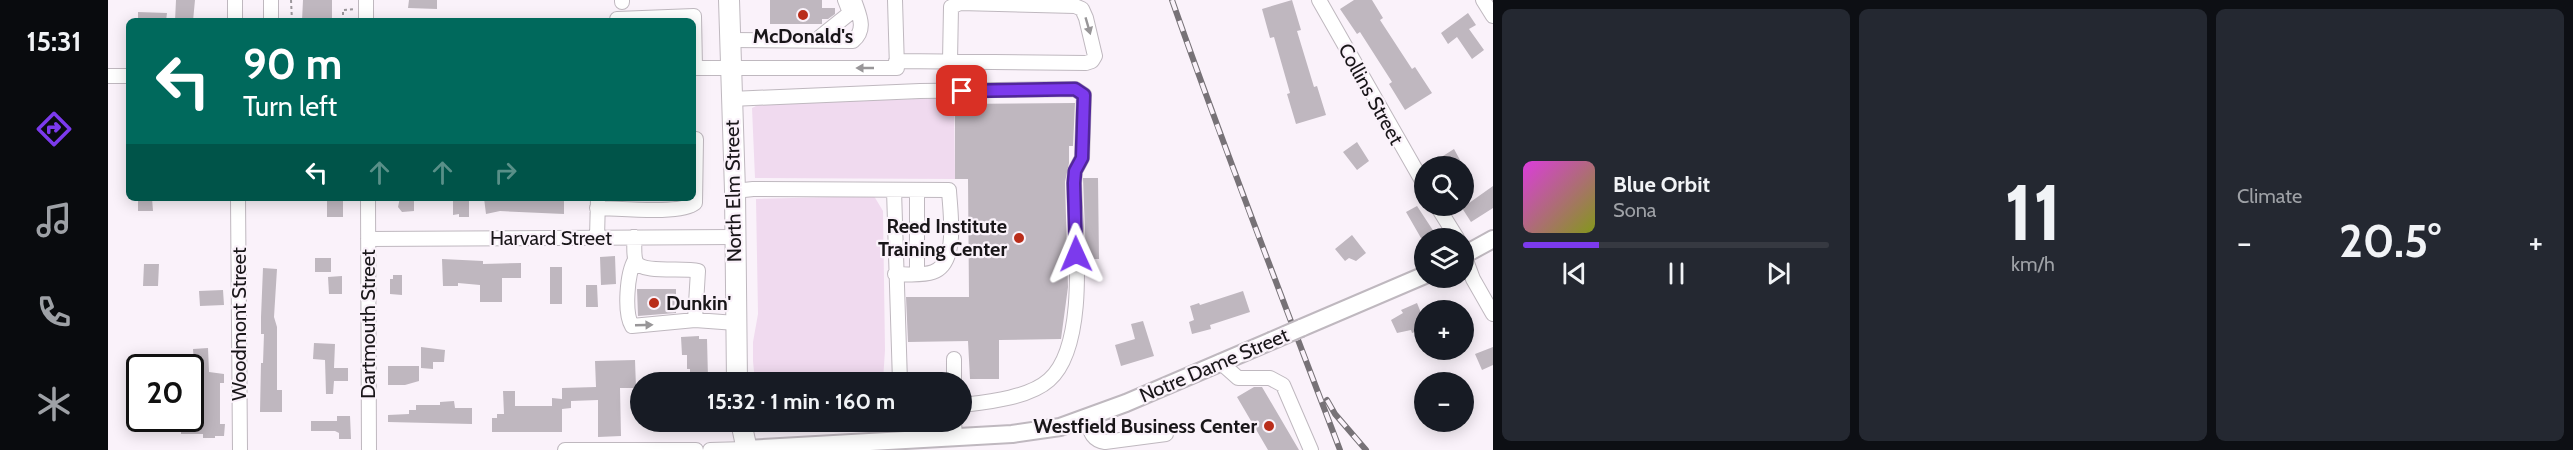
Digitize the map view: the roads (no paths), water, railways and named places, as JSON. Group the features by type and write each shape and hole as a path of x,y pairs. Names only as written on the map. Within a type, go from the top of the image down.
{"highway":[{"name":"North Elm Street","path":"729,0 735,191 736,372"},
{"path":"743,432 746,450"}],"main road":[{"path":"1474,249 1493,239"},
{"name":"Notre Dame Street","path":"972,429 1039,430 1086,418 1414,279"},
{"name":"Notre Dame Street","path":"746,450 924,432"}],"street":[{"path":"235,0 235,18"},
{"path":"271,0 271,18"},
{"path":"366,0 366,18"},
{"path":"696,68 897,68 895,0"},
{"name":"Collins Street","path":"1319,0 1414,167"},
{"path":"1483,0 1493,16"},
{"path":"896,62 1086,63 1092,61 1095,56 1086,18 1082,9 1075,6 955,3 951,7 950,62"},
{"path":"729,40 853,41 859,35 862,25 850,4 820,37 800,40"},
{"path":"643,18 694,16 694,18"},
{"path":"108,76 126,76"},
{"path":"731,99 920,91 1075,89 1084,95 1082,158 1075,171 1074,183 1076,301 1067,351 1057,371 1037,388 994,401 972,404"},
{"path":"696,187 699,139"},
{"path":"735,191 753,189 949,190 950,252 944,265 933,272 895,274"},
{"path":"894,190 900,372"},
{"path":"917,190 917,273"},
{"name":"Woodmont Street","path":"238,201 240,450"},
{"name":"Dartmouth Street","path":"368,201 369,450"},
{"path":"597,238 598,203 675,209 691,207 695,201"},
{"path":"634,237 635,260 628,275 632,326 695,320 736,323"},
{"name":"Harvard Street","path":"368,239 735,237"},
{"path":"635,260 639,266 648,269 698,271 695,320"},
{"path":"1474,281 1493,314"},
{"path":"954,359 954,372"},
{"path":"1220,362 1238,378 1270,378 1283,385 1311,450"},
{"path":"1086,418 1096,446 1166,434"},
{"path":"565,450 696,450"},
{"name":"Notre Dame Street","path":"710,450 746,450"}],"railway":[{"path":"1172,0 1233,169 1340,450"},
{"path":"1327,400 1335,414 1366,450"}],"place":[{"name":"McDonald's","path":"803,15"},
{"name":"Reed Institute Training Center","path":"1019,238"},
{"name":"Dunkin'","path":"654,303"},
{"name":"Westfield Business Center","path":"1269,426"}]}
